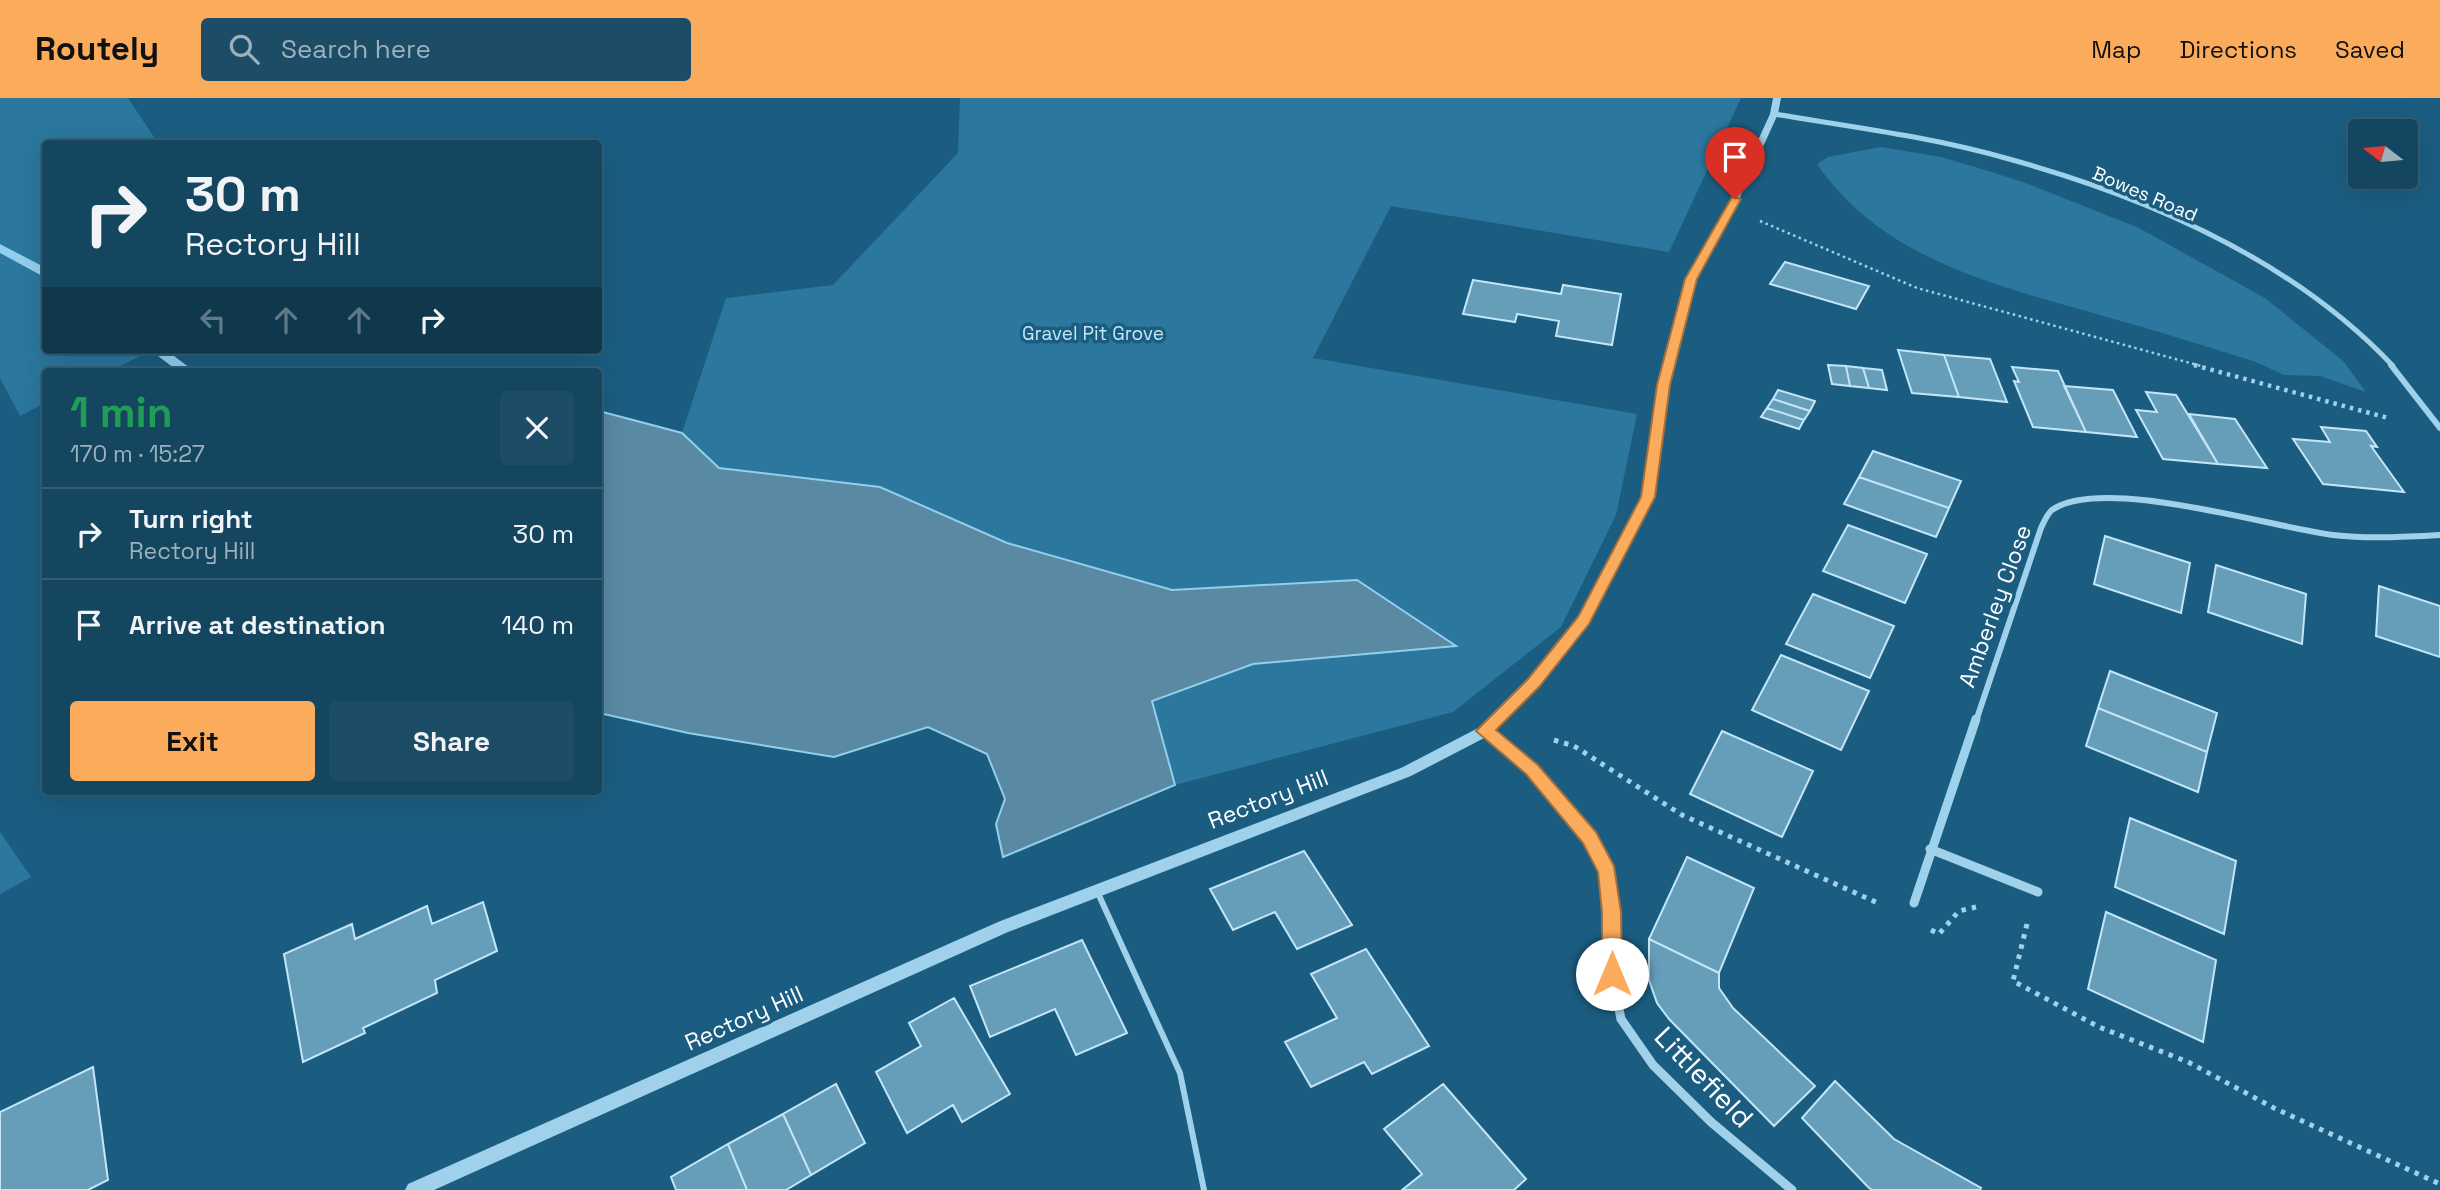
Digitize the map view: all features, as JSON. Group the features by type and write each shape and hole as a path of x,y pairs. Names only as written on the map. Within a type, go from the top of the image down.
{"street":[{"name":"Rectory Hill","path":"414,1190 1003,927 1406,772 1485,731 1534,683 1584,620 1648,497 1664,385 1691,279 1730,208 1774,114 1777,98"},
{"name":"Bowes Road","path":"1774,114 1953,145 2050,172 2165,214 2274,272 2320,302 2385,358 2408,383 2440,428"},
{"name":"Amberley Close","path":"1914,903 1930,849 2041,528 2052,510 2073,502 2112,499 2179,507 2332,535 2380,538 2440,535"},
{"name":"Littlefield","path":"1485,731 1532,769 1589,837 1608,872 1612,912 1612,974 1621,1019 1653,1065 1711,1122 1792,1190"},
{"path":"1930,849 2038,892"}],"lane":[{"path":"1097,890 1180,1073 1204,1190"}],"path":[{"path":"1730,208 1917,288 2400,422"},
{"path":"1501,744 1543,736 1574,746 1682,815 1881,905"},
{"path":"2038,892 2028,918 2014,981 2099,1027 2188,1062 2274,1108 2440,1184"},
{"path":"1928,928 1940,934 1950,918 1967,907 1987,908"}],"green space":[{"path":"0,98 128,98 156,140 42,140 42,354 145,354 116,368 42,368 42,405 20,416 0,378"},
{"name":"Gravel Pit Grove","path":"960,98 1741,98 1669,252 1391,206 1313,358 1637,414 1616,515 1561,627 1453,712 1175,785 1151,701 1253,664 1455,645 1357,580 1172,590 1007,543 880,487 719,468 682,433 726,298 833,285 958,153"},
{"path":"1881,147 1941,157 2023,182 2139,228 2265,298 2343,361 2366,392 2320,376 2284,375 2256,362 2023,293 1945,265 1909,247 1875,224 1844,197 1817,164 1828,157"},
{"path":"0,832 31,877 0,894"}],"shaded area":[{"path":"602,412 682,433 719,468 880,487 1007,543 1172,590 1357,580 1456,646 1253,664 1152,701 1175,785 1003,857 996,824 1005,799 987,754 928,727 834,757 688,733 602,714"}],"building":[{"path":"1785,262 1869,286 1856,309 1770,284"},
{"path":"1473,280 1561,294 1563,285 1621,294 1612,345 1556,336 1559,321 1517,314 1515,322 1463,314"},
{"path":"1898,350 1944,355 1959,397 1912,393"},
{"path":"1944,355 1990,359 2007,402 1959,397"},
{"path":"1828,365 1846,366 1850,386 1832,384"},
{"path":"1846,366 1863,368 1869,388 1850,386"},
{"path":"2012,367 2058,371 2086,432 2033,427 2014,381 2019,382"},
{"path":"1863,368 1882,370 1887,390 1869,388"},
{"path":"2064,386 2113,390 2137,437 2086,432"},
{"path":"1778,390 1815,401 1810,411 1773,399"},
{"path":"2146,392 2176,395 2218,464 2163,459 2136,410 2157,412"},
{"path":"1773,399 1810,411 1804,420 1767,408"},
{"path":"1767,408 1804,420 1799,429 1761,417"},
{"path":"2189,414 2235,419 2267,468 2218,464"},
{"path":"2321,427 2366,431 2377,447 2371,446 2404,492 2323,484 2293,439 2330,442"},
{"path":"1873,451 1961,481 1949,508 1859,477"},
{"path":"1859,477 1949,508 1936,537 1844,504"},
{"path":"1848,525 1927,554 1905,603 1823,571"},
{"path":"2105,536 2190,563 2181,613 2094,584"},
{"path":"2216,565 2306,594 2302,644 2208,612"},
{"path":"2379,586 2440,606 2440,657 2376,636"},
{"path":"1813,594 1894,626 1870,678 1786,644"},
{"path":"1781,655 1869,691 1841,750 1752,710"},
{"path":"2110,671 2217,713 2207,752 2098,708"},
{"path":"2098,708 2207,752 2198,792 2086,746"},
{"path":"1722,731 1813,771 1782,837 1690,794"},
{"path":"2130,818 2236,861 2224,934 2115,887"},
{"path":"1304,851 1352,925 1297,949 1275,912 1233,930 1210,889"},
{"path":"1687,857 1754,888 1719,973 1649,939"},
{"path":"483,902 497,951 435,980 437,993 363,1028 365,1033 303,1062 284,954 352,924 355,939 427,906 432,924"},
{"path":"2106,912 2216,960 2203,1042 2088,989"},
{"path":"1649,939 1719,973 1719,988 1733,1008 1815,1086 1774,1126 1669,1019 1657,1003 1649,980"},
{"path":"1082,940 1127,1033 1076,1055 1055,1009 990,1037 970,986"},
{"path":"1366,949 1429,1046 1372,1074 1364,1062 1311,1087 1285,1042 1337,1018 1311,974"},
{"path":"954,998 1010,1094 962,1122 953,1105 907,1133 876,1072 921,1046 909,1023"},
{"path":"93,1067 108,1180 88,1190 0,1190 0,1112"},
{"path":"1835,1081 1894,1139 1981,1188 1980,1190 1872,1190 1868,1187 1802,1118"},
{"path":"836,1084 865,1143 811,1175 783,1114"},
{"path":"1443,1084 1526,1179 1514,1190 1402,1190 1422,1174 1384,1129"},
{"path":"783,1114 811,1175 786,1190 747,1190 728,1144"},
{"path":"728,1144 747,1190 676,1190 671,1177"}],"waterway":[{"path":"0,248 42,272"},
{"path":"163,354 183,368"}],"route":[{"path":"1612,974 1612,912 1608,872 1589,837 1532,769 1485,731 1534,683 1584,620 1648,497 1664,385 1691,279 1735,199"}]}
